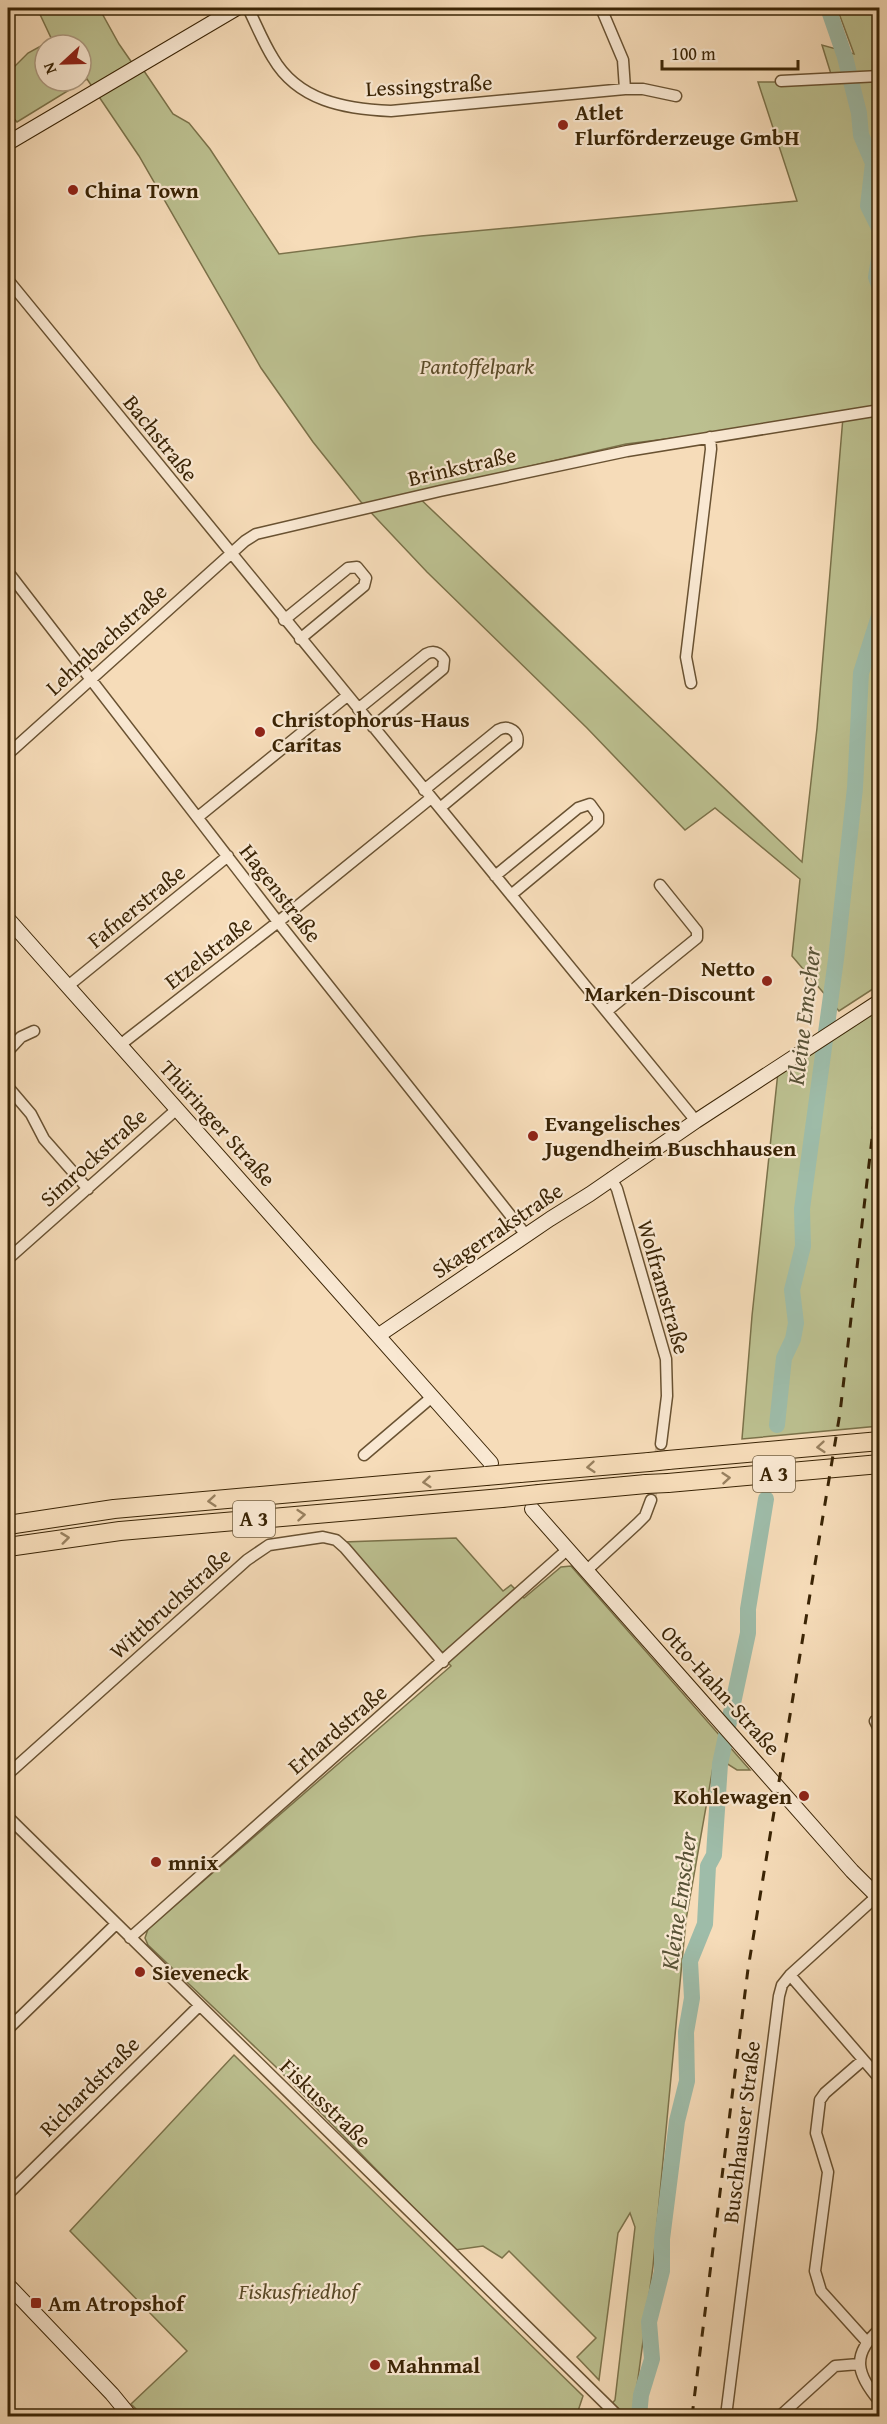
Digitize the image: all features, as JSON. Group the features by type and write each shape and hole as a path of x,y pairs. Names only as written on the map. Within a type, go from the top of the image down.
{"highway":[{"name":"A 3","path":"8,1525 114,1509 488,1470 520,1473 649,1461 664,1452 879,1441"},
{"name":"A 3","path":"8,1547 120,1531 502,1498 535,1502 649,1492 668,1483 879,1464"}],"street":[{"path":"8,143 237,8"},
{"name":"Lessingstraße","path":"248,8 272,58 286,77 316,97 350,107 391,111 643,88 676,96"},
{"path":"601,8 623,60 625,89"},
{"path":"781,81 878,76"},
{"name":"Bachstraße","path":"8,280 696,1121"},
{"name":"Brinkstraße","path":"230,554 250,538 271,530 532,470 627,451 879,410"},
{"path":"691,683 686,657 711,449 710,437"},
{"name":"Lehmbachstraße","path":"8,754 230,554"},
{"path":"284,620 348,568 357,567 366,578 364,586 300,639"},
{"name":"Hagenstraße","path":"8,572 278,922 526,1235"},
{"path":"358,710 426,654 433,651 442,657 445,664 443,669 373,727"},
{"path":"198,817 347,696"},
{"path":"428,794 498,730 508,727 517,735 518,741 512,748 440,808"},
{"name":"Etzelstraße","path":"120,1045 278,922 428,794"},
{"path":"495,876 578,808 590,804 598,815 593,827 511,895"},
{"name":"Fafnerstraße","path":"68,986 228,856"},
{"path":"607,1011 697,938 697,931 660,885"},
{"name":"Thüringer Straße","path":"8,919 432,1397"},
{"name":"Skagerrakstraße","path":"379,1335 696,1121 879,1001"},
{"path":"8,1051 21,1036 34,1031"},
{"path":"8,1088 31,1114 44,1139 87,1189"},
{"name":"Simrockstraße","path":"8,1259 177,1109"},
{"name":"Wolframstraße","path":"611,1178 617,1189 666,1359 664,1452"},
{"path":"364,1455 432,1397 488,1470"},
{"path":"587,1570 645,1516 649,1492"},
{"name":"Otto-Hahn-Straße","path":"535,1502 568,1549 860,1879 879,1897"},
{"name":"Wittbruchstraße","path":"8,1774 247,1560 269,1545 323,1537 336,1540 443,1662"},
{"name":"Erhardstraße","path":"130,1938 568,1549"},
{"path":"879,1719 875,1721 879,1731"},
{"name":"Fiskusstraße","path":"8,1817 618,2416"},
{"name":"Buschhauser Straße","path":"726,2416 782,1985 879,1897"},
{"path":"8,2029 116,1924"},
{"path":"790,1976 879,2079"},
{"name":"Richardstraße","path":"8,2194 199,2006"},
{"path":"863,2060 820,2100 816,2133 828,2172 815,2271 821,2291 867,2342"},
{"path":"8,2285 112,2394 130,2416"},
{"path":"879,2329 861,2352 859,2364 860,2374 879,2402"},
{"path":"780,2416 835,2366 859,2364"}],"green space":[{"name":"Pantoffelpark","path":"37,8 99,8 137,70 142,68 173,114 189,123 210,149 279,254 421,236 797,201 758,82 811,82 831,74 822,45 854,54 837,8 877,8 880,15 879,985 839,1011 792,956 800,879 715,808 685,830 587,728 427,572 361,502 313,442 261,368 139,156 93,88 93,33 49,33","holes":["843,417 817,728 802,862 414,493 626,444"]},
{"path":"33,50 33,93 64,93 17,122 8,112 8,73"},
{"path":"879,1006 879,1426 742,1439 752,1316 778,1072"},
{"path":"456,1538 503,1591 511,1585 524,1598 561,1567 571,1566 750,1770 737,1770 715,1756 686,1920 653,2266 633,2416 602,2416 615,2400 635,2227 630,2213 618,2233 599,2380 577,2357 596,2338 509,2251 502,2258 483,2246 455,2250 275,2066 148,1945 145,1938 148,1929 451,1666 344,1542"},
{"name":"Fiskusfriedhof","path":"234,2055 583,2396 578,2411 584,2416 143,2416 131,2404 187,2351 70,2231"}],"waterway":[{"name":"Kleine Emscher","path":"828,8 845,57 859,113 861,135 873,163 868,206 880,230"},
{"name":"Kleine Emscher","path":"880,252 876,277 880,289"},
{"name":"Kleine Emscher","path":"777,1425 784,1358 793,1339 796,1323 792,1290 803,1246 802,1209 836,959 855,788 861,673 880,613"},
{"name":"Kleine Emscher","path":"639,2416 641,2395 652,2359 649,2322 662,2271 662,2239 677,2121 687,2081 686,2032 692,1998 690,1961 705,1924 708,1866 714,1855 720,1764 748,1633 748,1609 766,1499"}],"tunnel":[{"path":"651,1500 661,1444"}],"railway":[{"path":"692,2416 748,1969 840,1413 880,1070"}],"place":[{"name":"Atlet Flurförderzeuge GmbH","path":"563,125"},
{"name":"China Town","path":"73,190"},
{"name":"Christophorus-Haus Caritas","path":"260,732"},
{"name":"Netto Marken-Discount","path":"767,981"},
{"name":"Evangelisches Jugendheim Buschhausen","path":"533,1136"},
{"name":"Kohlewagen","path":"804,1796"},
{"name":"mnix","path":"156,1862"},
{"name":"Sieveneck","path":"140,1972"},
{"name":"Am Atropshof","path":"36,2303"},
{"name":"Mahnmal","path":"375,2365"}]}
